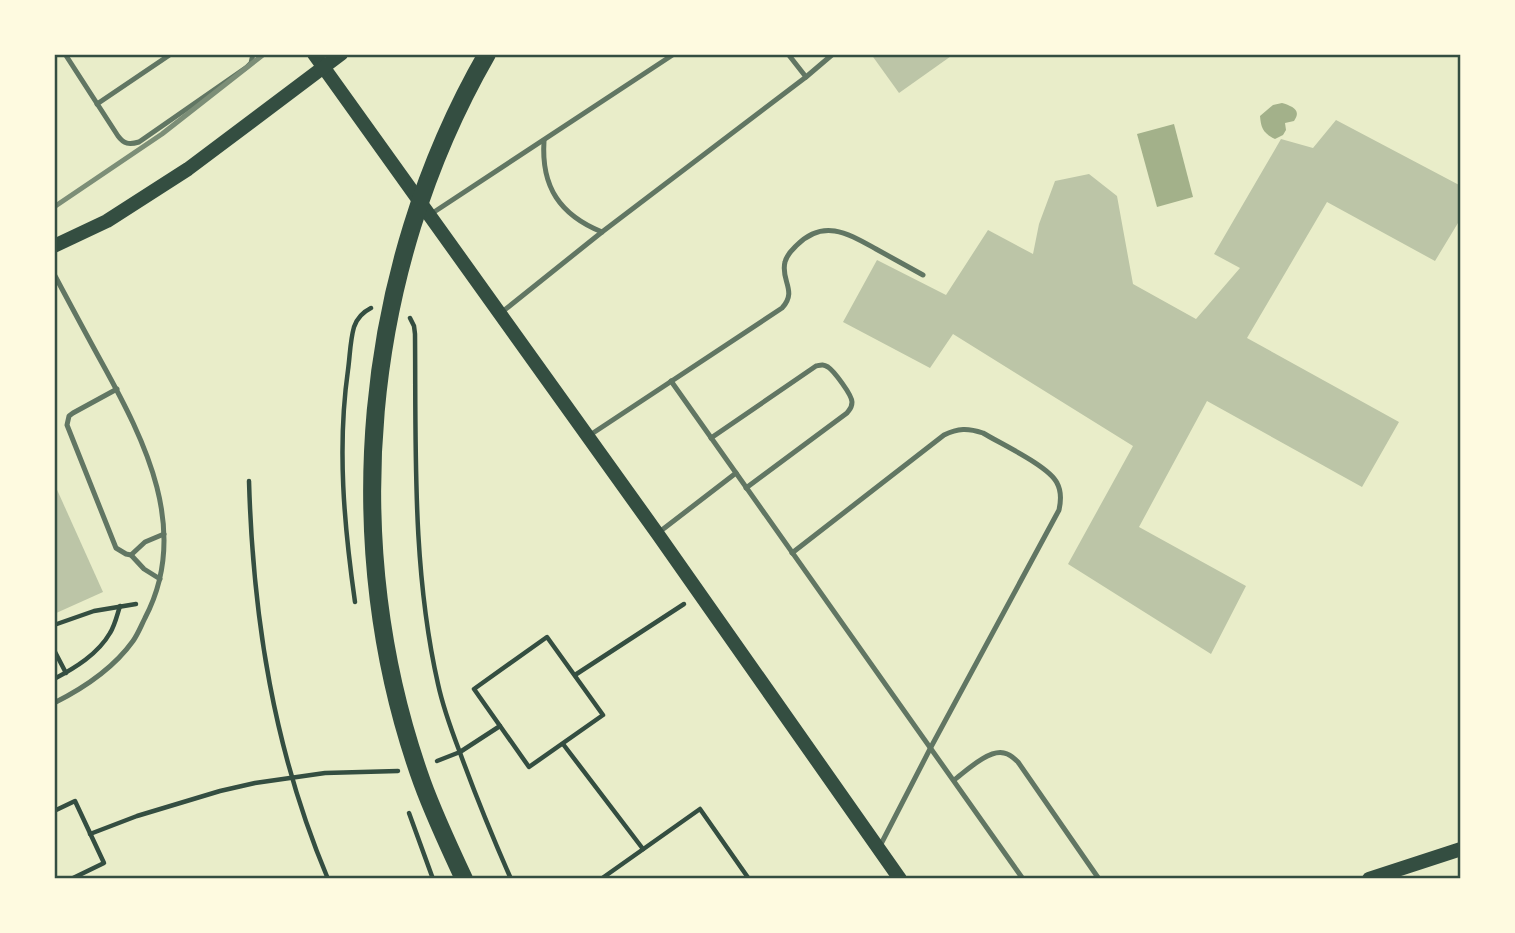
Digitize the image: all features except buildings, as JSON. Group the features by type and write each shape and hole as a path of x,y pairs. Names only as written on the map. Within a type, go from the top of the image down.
{"main road":[{"path":"314,54 657,533 900,879"},
{"path":"54,246 107,221 188,169 341,54"},
{"path":"464,879 421,780 394,686 378,589 372,492 376,406 384,345 405,250 437,157 456,112 487,54"},
{"path":"1369,879 1461,849"}],"lane":[{"path":"97,103 171,54"},
{"path":"66,55 121,141 132,144 139,142 247,67 253,54"},
{"path":"429,216 544,141 666,56 674,54"},
{"path":"788,54 806,77"},
{"path":"499,314 833,54"},
{"path":"544,141 545,170 556,198 576,219 602,232"},
{"path":"588,437 786,303 789,291 785,259 811,234 830,230 847,233 923,275"},
{"path":"54,274 117,389 143,444 154,474 163,515 164,558 154,601 133,641 104,673 54,703"},
{"path":"711,438 816,366 829,368 850,396 851,408 847,413 746,488"},
{"path":"671,382 1023,879"},
{"path":"117,389 73,413 69,416 67,425 113,543 120,552 131,555 144,569 160,579"},
{"path":"792,553 944,435 962,428 983,433 1052,475 1059,485 1059,510 878,849"},
{"path":"657,533 736,472"},
{"path":"131,555 145,542 163,534"},
{"path":"954,780 989,755 1003,752 1009,754 1018,762 1099,879"}],"path":[{"path":"357,611 342,483 343,421 354,328 363,313 379,305"},
{"path":"404,312 414,326 415,334 416,510 427,626 438,687 491,834 511,879"},
{"path":"248,481 260,629 278,728 291,777 328,879"},
{"path":"575,676 700,594"},
{"path":"54,625 79,615 154,601"},
{"path":"54,679 91,655 102,644 110,633 120,606"},
{"path":"547,637 603,715 529,767 500,726 474,689 547,637"},
{"path":"54,650 66,673"},
{"path":"428,765 460,752 500,726"},
{"path":"563,744 643,849"},
{"path":"391,761 395,772"},
{"path":"90,834 137,816 220,791 291,777 326,773 395,772 406,769"},
{"path":"54,811 75,801 104,863 71,879"},
{"path":"406,805 433,879"},
{"path":"601,879 699,809 749,879"}],"shaded area":[{"path":"1282,103 1292,107 1297,114 1294,121 1285,123 1286,130 1283,135 1275,139 1263,130 1260,116 1273,105"},
{"path":"1174,124 1193,197 1157,207 1137,134"}],"railway":[{"path":"54,207 162,134 264,54"}]}
